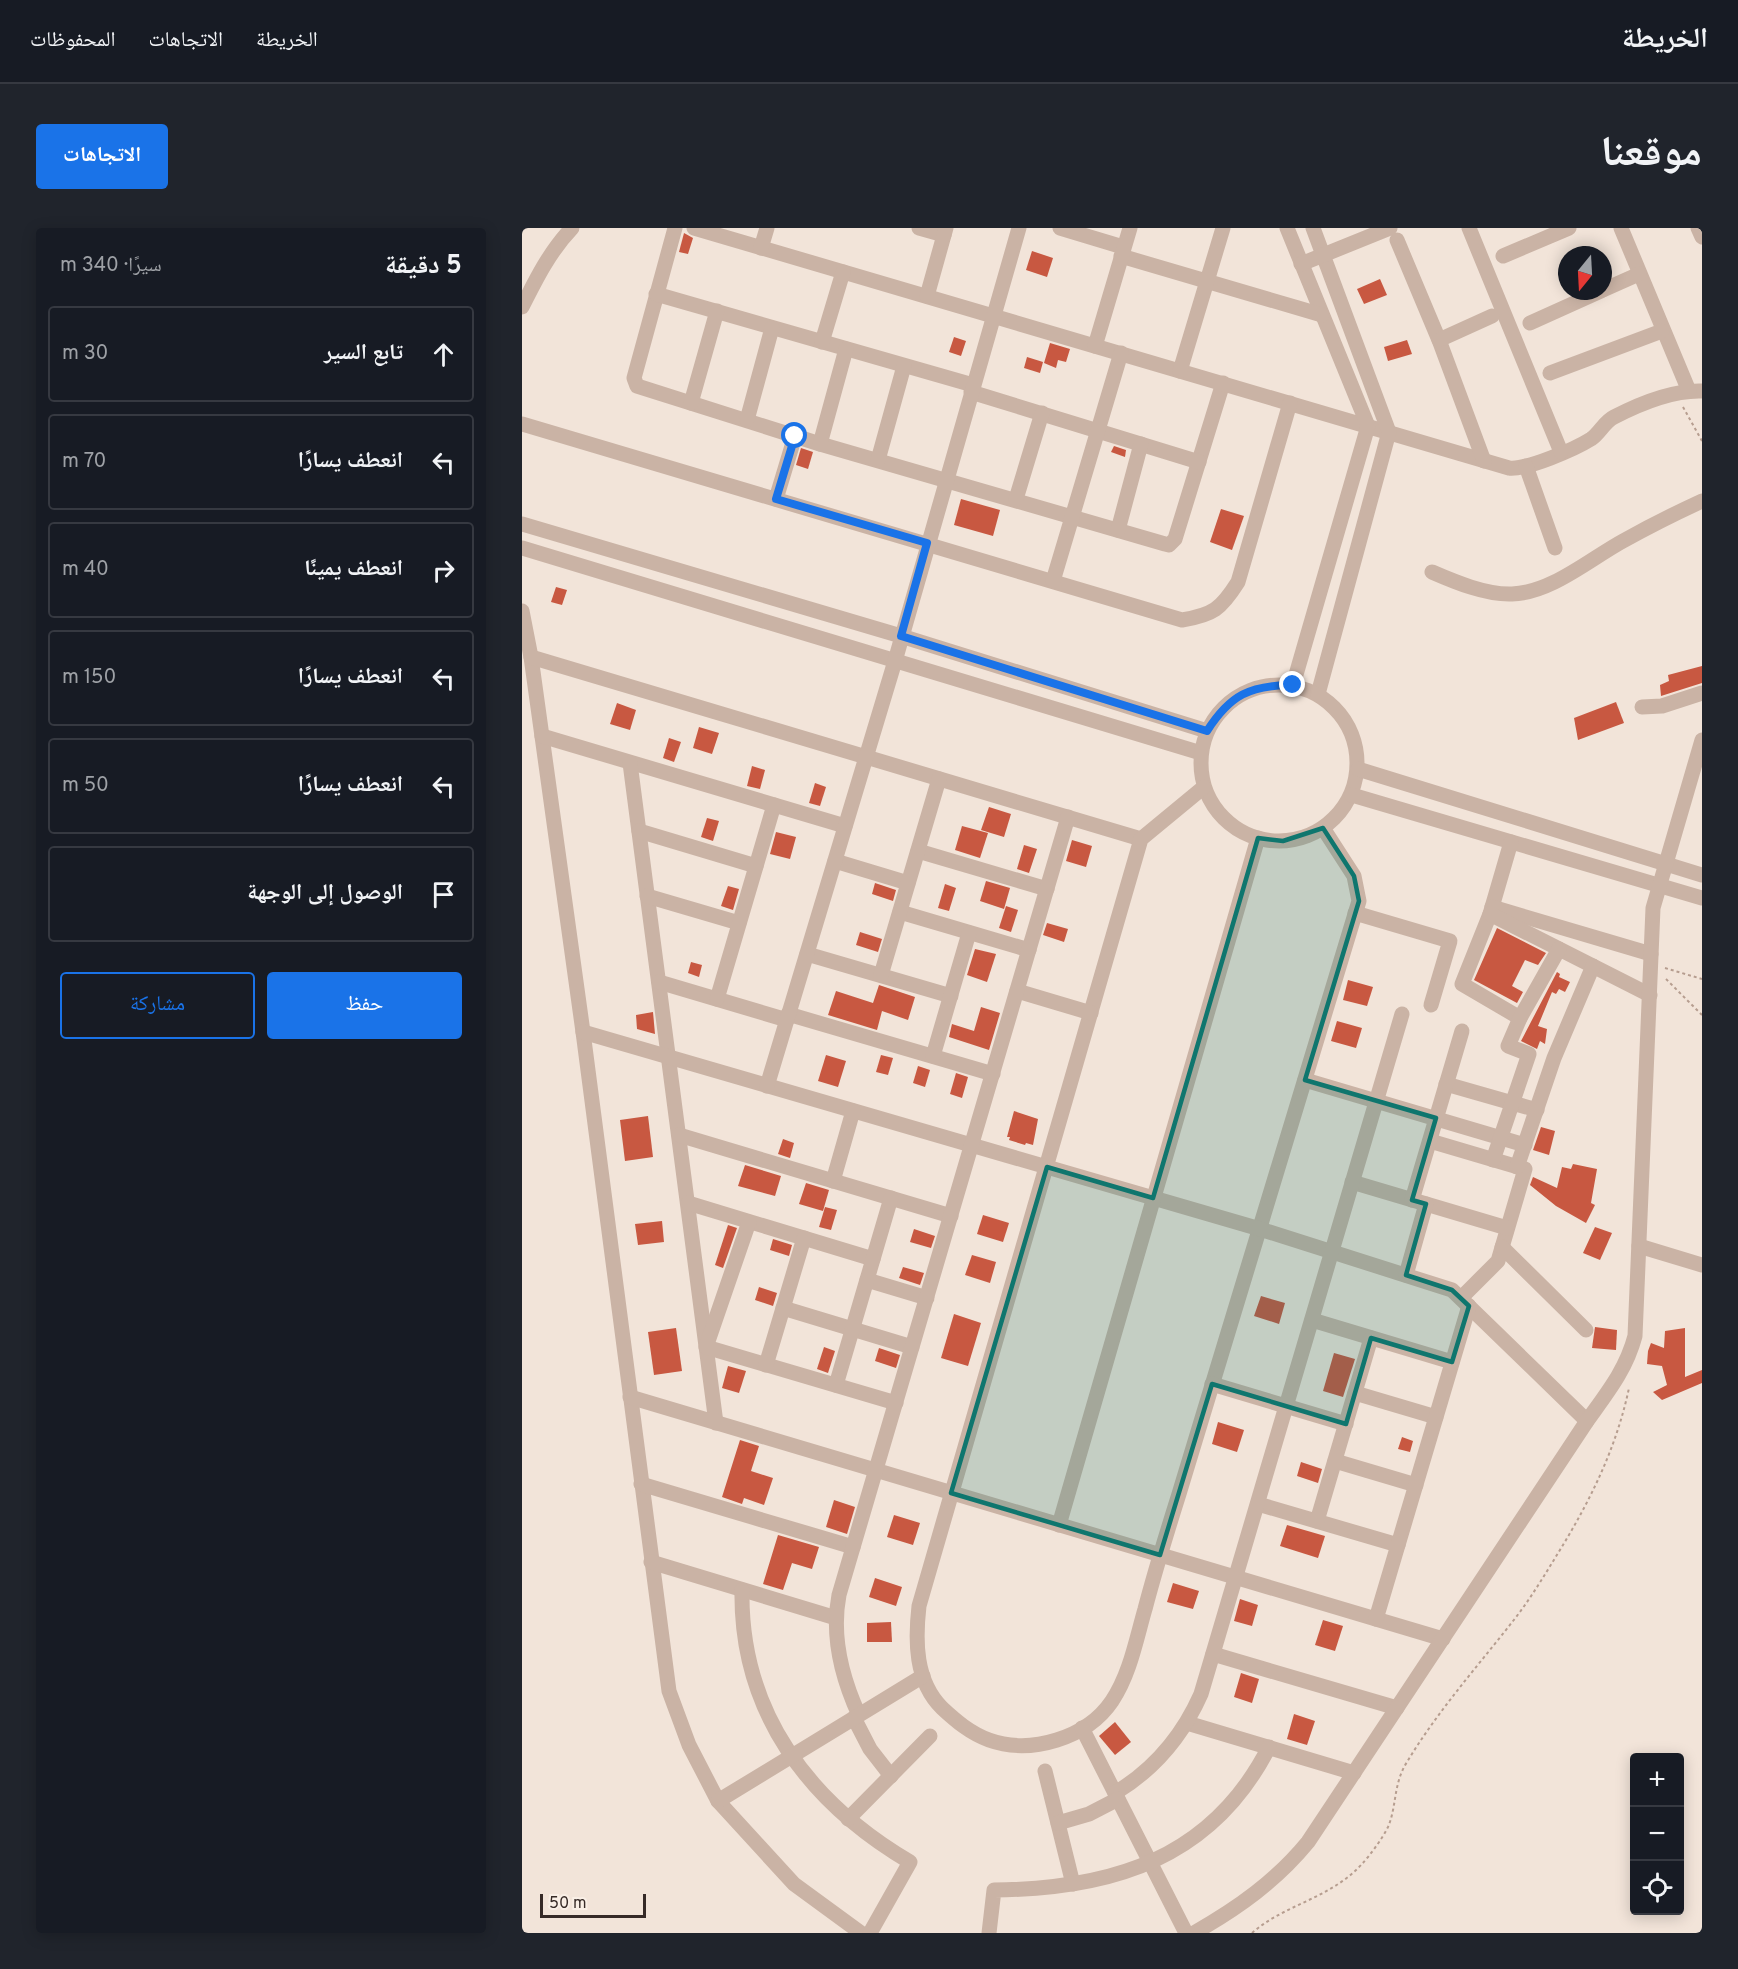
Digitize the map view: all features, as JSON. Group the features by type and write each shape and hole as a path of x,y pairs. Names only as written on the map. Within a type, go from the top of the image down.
{"street":[{"path":"522,307 536,278 561,240 572,228"},
{"path":"675,228 634,383 820,444 1165,544 1173,543 1223,383"},
{"path":"761,248 766,228"},
{"path":"919,228 945,232 927,296"},
{"path":"767,1086 895,661 1019,228"},
{"path":"1060,228 1206,281 1322,315"},
{"path":"1095,346 1130,228"},
{"path":"1180,371 1223,228"},
{"path":"1287,228 1368,426 1293,685"},
{"path":"1313,228 1389,432 1318,694"},
{"path":"1469,228 1561,452"},
{"path":"1503,256 1569,228"},
{"path":"699,229 1509,468 1526,466 1589,441 1614,417 1688,391 1621,228"},
{"path":"1698,228 1702,237"},
{"path":"1301,264 1324,256 1373,231 1394,234 1439,340 1484,461"},
{"path":"822,342 843,272"},
{"path":"1612,286 1639,274"},
{"path":"656,294 904,366 1042,414 1199,462"},
{"path":"1530,323 1580,300"},
{"path":"691,403 717,312"},
{"path":"1439,340 1492,316"},
{"path":"747,420 772,328"},
{"path":"1550,373 1662,331"},
{"path":"820,444 846,349"},
{"path":"1053,581 1121,353"},
{"path":"878,460 904,366"},
{"path":"522,424 1182,620 1204,616 1224,604 1238,582 1290,403"},
{"path":"1016,499 1042,414"},
{"path":"776,499 795,436"},
{"path":"1118,530 1141,444"},
{"path":"1526,466 1555,548"},
{"path":"1432,572 1472,587 1511,594 1532,591 1551,583 1625,539 1702,501"},
{"path":"522,524 901,636 1207,731"},
{"path":"522,548 1201,753"},
{"path":"522,611 531,657 583,1032 669,1691 689,1745 718,1801 794,1884 861,1933"},
{"path":"531,657 1141,840"},
{"path":"1266,685 1293,685 1318,694 1336,708 1349,726 1357,747 1358,769 1352,795 1342,811 1323,828 1307,836 1283,841 1258,838 1228,821 1216,809 1204,787 1201,753 1207,731 1221,709 1242,693 1266,685"},
{"path":"1642,707 1662,706 1702,693"},
{"path":"542,736 845,826"},
{"path":"1194,1933 1256,1895 1286,1869 1308,1842 1587,1421 1621,1374 1635,1336 1653,908 1665,864 1695,787 1702,740"},
{"path":"630,763 716,1423"},
{"path":"1358,769 1702,874"},
{"path":"881,975 939,779"},
{"path":"1204,787 1141,840 919,1606 915,1639 923,1676 936,1702 960,1725 990,1740 1024,1746 1057,1741 1082,1728 1111,1702 1127,1673 1160,1555 1359,901 1354,876 1323,828"},
{"path":"1352,795 1702,898"},
{"path":"717,999 774,805"},
{"path":"891,1776 870,1749 856,1717 842,1669 836,1618 839,1595 1068,818"},
{"path":"639,831 756,866"},
{"path":"1059,1525 1258,838"},
{"path":"1511,842 1491,910 1462,984 1520,1018"},
{"path":"918,851 1047,889"},
{"path":"835,861 908,883"},
{"path":"647,896 739,923"},
{"path":"1491,910 1559,949 1650,995"},
{"path":"1491,910 1651,959"},
{"path":"900,912 1029,951"},
{"path":"1355,913 1450,941 1431,1005"},
{"path":"933,1056 969,933"},
{"path":"1492,1160 1529,1054 1508,1046 1520,1018 1559,949"},
{"path":"807,954 951,996"},
{"path":"1517,1167 1554,1058 1593,966"},
{"path":"659,982 993,1074"},
{"path":"1017,992 1091,1013"},
{"path":"1058,1823 1089,1814 1116,1796 1155,1763 1187,1723 1201,1694 1402,1014"},
{"path":"1406,1275 1430,1141 1462,1031"},
{"path":"583,1032 1260,1229 1452,1290 1587,1421"},
{"path":"1305,1080 1525,1145"},
{"path":"1446,1084 1536,1110"},
{"path":"833,1181 853,1111"},
{"path":"679,1135 951,1216"},
{"path":"1376,1619 1452,1362 1465,1302 1498,1261 1525,1169 1430,1141"},
{"path":"1352,1182 1507,1228"},
{"path":"836,1385 891,1198"},
{"path":"687,1203 873,1258"},
{"path":"706,1347 749,1222"},
{"path":"766,1365 804,1238"},
{"path":"1639,1246 1702,1265"},
{"path":"1502,1247 1586,1330"},
{"path":"867,1280 927,1298"},
{"path":"783,1308 912,1347"},
{"path":"1312,1320 1452,1362"},
{"path":"1317,1521 1371,1338"},
{"path":"706,1347 896,1403"},
{"path":"1212,1384 1346,1424"},
{"path":"1355,1393 1436,1417"},
{"path":"630,1397 1443,1639"},
{"path":"1335,1461 1416,1485"},
{"path":"641,1484 853,1547"},
{"path":"1258,1503 1398,1545"},
{"path":"651,1562 836,1618"},
{"path":"742,1590 743,1633 752,1676 768,1718 792,1756 818,1790 848,1819 910,1862 870,1933"},
{"path":"1213,1654 1397,1708"},
{"path":"718,1801 923,1676"},
{"path":"1187,1723 1354,1773"},
{"path":"1082,1728 1186,1933"},
{"path":"848,1819 930,1736"},
{"path":"989,1933 994,1890 1073,1884 1151,1863 1189,1842 1223,1814 1249,1782 1269,1747"},
{"path":"1045,1771 1073,1884"}],"path":[{"path":"1688,391 1702,441"},
{"path":"1651,959 1702,979"},
{"path":"1651,959 1702,1015"},
{"path":"1252,1933 1264,1923 1334,1888 1350,1876 1388,1826 1397,1782 1406,1763 1457,1692 1514,1620 1588,1502 1622,1424 1629,1388 1621,1374"}],"highlighted area":[{"path":"1323,828 1354,876 1359,901 1305,1080 1436,1118 1412,1200 1426,1204 1406,1275 1452,1290 1469,1306 1452,1362 1371,1338 1346,1424 1212,1384 1160,1555 951,1493 1047,1167 1153,1198 1258,838 1283,841"}],"building":[{"path":"684,233 693,238 688,254 679,252"},
{"path":"1032,251 1053,258 1047,277 1026,270"},
{"path":"1380,279 1387,295 1364,304 1357,289"},
{"path":"954,337 966,341 961,356 949,352"},
{"path":"1407,340 1412,354 1388,361 1384,347"},
{"path":"1050,343 1070,349 1066,362 1058,360 1056,368 1044,363"},
{"path":"1027,357 1043,362 1040,373 1024,368"},
{"path":"1114,446 1126,450 1125,457 1111,452"},
{"path":"801,448 813,452 808,469 796,465"},
{"path":"961,499 1000,510 993,536 954,525"},
{"path":"1221,509 1244,516 1232,550 1210,542"},
{"path":"556,587 567,590 562,605 551,602"},
{"path":"1702,666 1702,683 1661,696 1660,685 1669,681 1668,675"},
{"path":"1616,702 1624,723 1578,740 1574,718"},
{"path":"617,703 636,710 630,730 610,724"},
{"path":"699,727 719,733 712,754 693,748"},
{"path":"669,738 681,742 674,762 663,758"},
{"path":"752,766 765,770 760,789 747,786"},
{"path":"815,783 826,787 820,806 809,803"},
{"path":"989,807 1011,814 1004,837 981,830"},
{"path":"707,818 719,821 713,841 701,837"},
{"path":"962,826 988,833 980,858 955,850"},
{"path":"776,832 796,837 790,859 770,854"},
{"path":"1072,840 1092,846 1086,867 1066,861"},
{"path":"1024,845 1037,849 1029,873 1017,869"},
{"path":"986,881 1010,888 1004,909 980,901"},
{"path":"875,883 896,890 893,901 872,894"},
{"path":"945,884 956,888 949,911 938,908"},
{"path":"728,886 739,889 733,910 721,906"},
{"path":"1006,906 1018,910 1011,932 999,928"},
{"path":"1047,923 1068,929 1064,942 1043,935"},
{"path":"1497,928 1546,953 1538,965 1525,960 1512,986 1523,992 1517,1003 1474,980"},
{"path":"860,932 882,939 878,952 856,945"},
{"path":"975,949 996,954 987,982 967,975"},
{"path":"691,962 702,965 699,977 688,973"},
{"path":"1557,972 1560,974 1559,977 1570,982 1565,992 1559,989 1556,994 1552,992 1538,1026 1547,1029 1545,1044 1540,1041 1537,1049 1521,1041"},
{"path":"1348,980 1373,987 1367,1006 1343,1000"},
{"path":"879,985 915,997 908,1020 882,1011 877,1030 828,1015 836,991 873,1003"},
{"path":"981,1007 1000,1013 989,1050 949,1037 952,1024 974,1031"},
{"path":"653,1012 655,1034 637,1029 636,1015"},
{"path":"1337,1021 1362,1028 1356,1048 1331,1041"},
{"path":"826,1055 846,1061 838,1087 818,1081"},
{"path":"881,1055 893,1058 888,1075 876,1072"},
{"path":"918,1066 930,1070 925,1087 913,1083"},
{"path":"956,1073 968,1077 962,1098 950,1094"},
{"path":"1014,1111 1038,1119 1033,1145 1026,1143 1025,1145 1009,1140 1010,1137 1007,1137"},
{"path":"648,1116 653,1157 625,1161 620,1120"},
{"path":"1541,1127 1555,1131 1549,1155 1533,1150"},
{"path":"783,1139 794,1143 790,1158 778,1154"},
{"path":"1573,1164 1597,1169 1591,1203 1595,1205 1586,1223 1556,1206 1530,1185 1533,1177 1557,1188 1562,1167 1571,1169"},
{"path":"745,1165 781,1176 775,1196 738,1186"},
{"path":"806,1183 829,1190 823,1211 799,1204"},
{"path":"825,1207 837,1210 831,1230 819,1227"},
{"path":"983,1215 1009,1223 1003,1242 977,1234"},
{"path":"662,1221 664,1242 638,1245 635,1224"},
{"path":"728,1225 737,1228 723,1268 715,1265"},
{"path":"1595,1227 1612,1233 1600,1260 1583,1253"},
{"path":"914,1229 935,1236 931,1248 910,1242"},
{"path":"773,1239 792,1245 789,1256 770,1250"},
{"path":"972,1255 996,1262 990,1283 965,1275"},
{"path":"903,1267 924,1273 920,1285 899,1278"},
{"path":"759,1287 777,1293 773,1306 755,1300"},
{"path":"1261,1296 1285,1303 1279,1324 1254,1316"},
{"path":"954,1314 981,1323 968,1366 941,1358"},
{"path":"1595,1327 1617,1330 1616,1350 1592,1348"},
{"path":"676,1328 682,1371 654,1375 648,1332"},
{"path":"1685,1328 1685,1377 1702,1370 1702,1383 1662,1400 1653,1392 1667,1385 1662,1366 1647,1364 1648,1351 1651,1343 1664,1348 1665,1331"},
{"path":"824,1347 835,1351 828,1373 817,1369"},
{"path":"879,1348 900,1355 896,1368 875,1361"},
{"path":"1334,1353 1355,1359 1343,1397 1323,1391"},
{"path":"728,1366 746,1371 739,1393 722,1388"},
{"path":"1218,1422 1244,1430 1237,1452 1212,1444"},
{"path":"1402,1437 1413,1441 1410,1452 1398,1449"},
{"path":"740,1440 759,1446 751,1471 773,1478 764,1505 744,1498 742,1504 722,1497"},
{"path":"1301,1462 1322,1469 1318,1483 1297,1476"},
{"path":"834,1500 855,1507 847,1534 826,1527"},
{"path":"894,1515 920,1523 913,1545 887,1537"},
{"path":"1287,1525 1325,1536 1318,1558 1280,1546"},
{"path":"778,1535 819,1547 812,1569 792,1563 783,1590 763,1584"},
{"path":"875,1578 902,1587 896,1606 869,1597"},
{"path":"1173,1583 1199,1591 1193,1609 1167,1602"},
{"path":"1240,1599 1258,1605 1252,1626 1234,1621"},
{"path":"1323,1620 1343,1626 1335,1651 1315,1645"},
{"path":"891,1622 892,1642 867,1642 867,1623"},
{"path":"1241,1673 1259,1679 1252,1703 1234,1697"},
{"path":"1294,1714 1315,1721 1307,1745 1287,1739"},
{"path":"1115,1722 1131,1742 1115,1755 1099,1736"}],"route":[{"path":"795,436 776,499 927,543 901,636 1207,731 1221,709 1242,693 1266,685 1293,685"}]}
